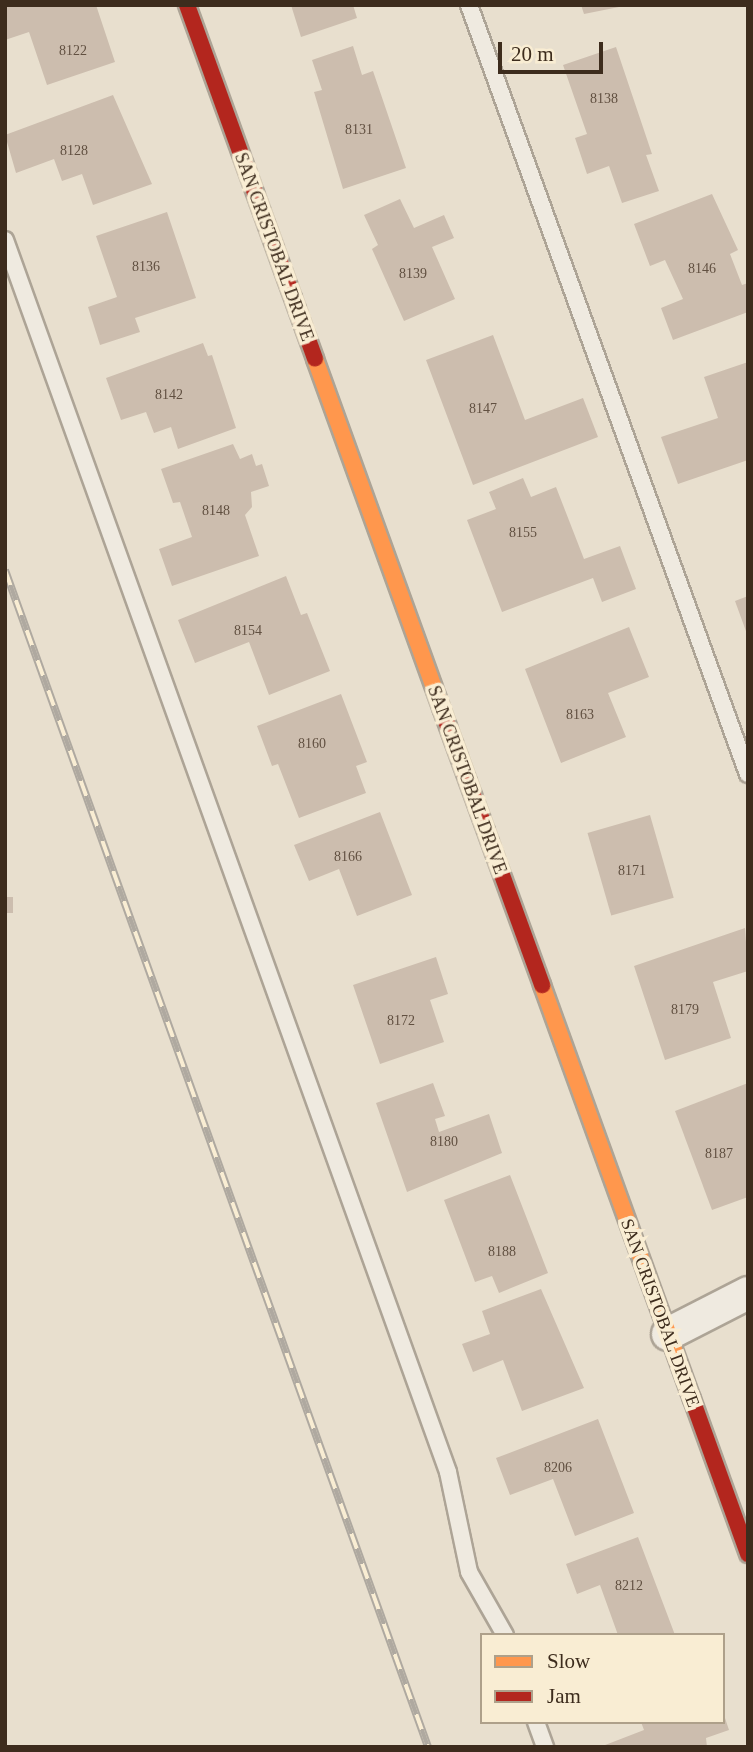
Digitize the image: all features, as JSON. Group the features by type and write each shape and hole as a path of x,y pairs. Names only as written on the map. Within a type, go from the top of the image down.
{"street":[{"name":"SAN CRISTOBAL DRIVE","path":"187,5 748,1554"},
{"path":"668,1335 748,1293"}],"lane":[{"path":"469,5 748,774"},
{"path":"5,240 448,1472 469,1572 504,1633"},
{"path":"537,1724 545,1747"}],"building":[{"path":"5,5 96,5 115,62 47,85 29,32 5,40"},
{"path":"291,5 353,5 357,18 301,37"},
{"path":"581,5 624,5 624,6 584,14"},
{"path":"353,46 362,75 373,71 406,168 343,189 314,92 322,90 312,60"},
{"path":"616,47 652,154 646,155 659,191 622,203 609,166 587,174 575,138 587,134 563,65"},
{"path":"113,95 152,184 93,205 82,174 62,181 54,159 16,173 5,135"},
{"path":"712,194 738,250 730,254 742,285 748,283 748,312 673,340 661,308 683,299 665,260 650,266 634,224"},
{"path":"400,199 414,228 444,215 454,238 432,247 455,299 404,321 372,249 378,245 364,215"},
{"path":"167,212 196,298 135,318 140,332 100,345 88,307 117,297 96,236"},
{"path":"493,335 525,420 583,398 598,437 473,485 426,360"},
{"path":"203,343 208,356 212,355 236,428 178,449 171,427 154,433 146,412 121,420 106,378"},
{"path":"748,362 748,460 678,484 661,437 718,418 704,377"},
{"path":"233,444 240,459 252,454 256,466 262,464 269,486 251,492 252,507 245,515 259,556 172,586 159,549 192,537 180,502 173,503 161,469"},
{"path":"523,478 531,497 556,487 584,559 620,546 636,589 602,602 593,578 502,612 467,520 496,509 489,492"},
{"path":"286,576 301,615 307,613 330,671 269,695 249,642 195,663 178,620"},
{"path":"748,596 748,634 747,634 735,601"},
{"path":"629,627 649,677 608,693 626,737 561,763 525,669"},
{"path":"341,694 367,762 356,766 366,793 299,818 278,764 272,766 257,726"},
{"path":"380,812 412,895 357,916 339,869 309,881 294,845"},
{"path":"650,815 674,898 611,916 588,833"},
{"path":"5,897 13,897 13,913 5,913"},
{"path":"745,928 748,971 713,982 731,1038 665,1060 634,966"},
{"path":"436,957 448,994 430,1000 444,1042 380,1064 353,985"},
{"path":"433,1083 445,1116 435,1119 439,1132 489,1114 502,1153 407,1192 376,1103"},
{"path":"748,1083 748,1197 712,1210 675,1111"},
{"path":"510,1175 548,1273 499,1293 492,1276 475,1282 444,1200"},
{"path":"541,1289 584,1388 522,1411 503,1360 473,1372 462,1344 490,1334 482,1311"},
{"path":"598,1419 634,1513 575,1536 553,1479 510,1495 496,1458"},
{"path":"638,1537 674,1633 617,1633 600,1585 577,1594 566,1564"},
{"path":"725,1718 729,1730 706,1738 707,1747 600,1747 644,1730 642,1724 725,1724"}],"railway":[{"path":"5,570 428,1747"}],"traffic: slow":[{"path":"315,359 442,710"},
{"path":"542,985 692,1399"}],"traffic: jam":[{"path":"187,5 315,359"},
{"path":"442,710 542,985"},
{"path":"692,1399 748,1554"}]}
